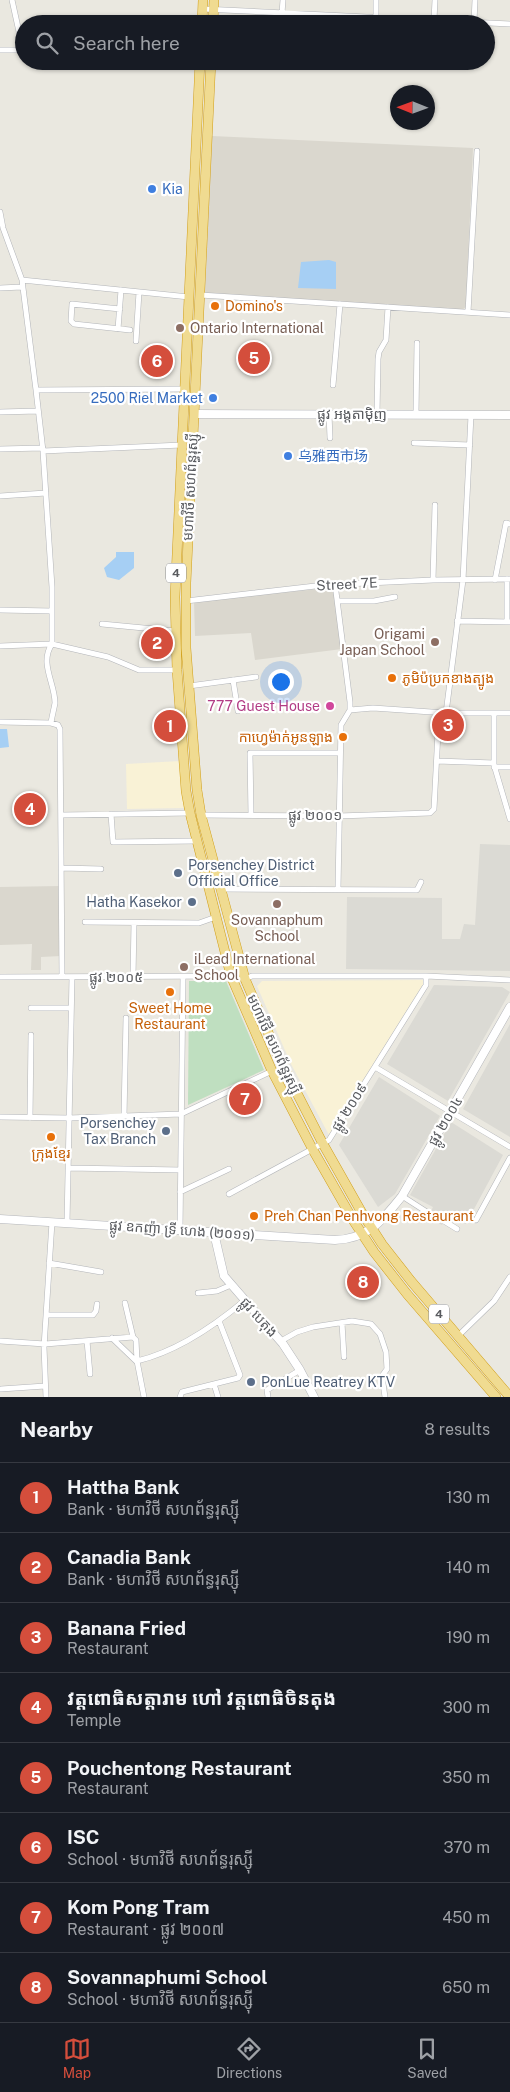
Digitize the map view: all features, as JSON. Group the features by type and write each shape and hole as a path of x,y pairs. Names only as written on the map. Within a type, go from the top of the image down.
{"highway":[{"name":"មហាវិថី សហព័ន្ធរុស្ស៊ី","path":"200,70 184,389 175,631 186,791 196,841 231,976 272,1072 313,1150 362,1234 399,1285 496,1397"},
{"name":"មហាវិថី សហព័ន្ធរុស្ស៊ី","path":"211,70 186,601 186,648 197,790 201,815 245,978 280,1060 323,1144 371,1228 411,1281 508,1396"},
{"path":"180,493 190,494"},
{"path":"176,649 186,648"}],"main road":[{"name":"ផ្លូវ អង្តតាម៉ិញ","path":"194,414 510,415"},
{"name":"ផ្លូវ ២០០៤","path":"371,1228 385,1218 402,1196 510,1007"},
{"name":"ផ្លូវ ឧកញ៉ា ទ្រី ហេង (២០១១)","path":"0,1219 334,1240 353,1239 371,1228"},
{"name":"ផ្លូវ បេតុង","path":"214,1233 220,1268 244,1301 281,1341 300,1370 314,1397"}],"street":[{"path":"12,0 15,15"},
{"path":"282,12 283,0"},
{"path":"376,0 376,15"},
{"path":"434,15 435,0"},
{"path":"474,15 475,0"},
{"path":"203,4 282,12 338,15"},
{"path":"495,23 510,24"},
{"path":"0,50 15,50"},
{"path":"468,312 477,151"},
{"path":"0,212 3,228 22,280 43,449 52,587 52,644 48,650 47,671 55,702 51,723"},
{"path":"22,280 189,297"},
{"path":"0,288 22,287"},
{"path":"118,329 122,290"},
{"path":"136,341 140,292"},
{"path":"200,295 510,315"},
{"path":"120,309 75,304 72,306 72,323 130,330"},
{"path":"333,385 340,304"},
{"path":"377,414 378,359 379,352 386,340 388,307"},
{"path":"416,414 417,343"},
{"path":"36,390 184,389"},
{"path":"0,412 38,411"},
{"path":"329,414 330,438"},
{"path":"446,713 463,580 471,415"},
{"path":"414,443 470,444"},
{"path":"0,449 182,445"},
{"path":"0,496 46,493"},
{"path":"433,580 435,505"},
{"path":"495,580 506,523 510,524"},
{"path":"457,621 509,622 508,579"},
{"name":"Street 7E","path":"186,601 335,584 508,579"},
{"path":"335,584 350,710 341,725 338,889"},
{"path":"338,602 374,601 395,597"},
{"path":"0,610 52,611"},
{"path":"102,624 175,631"},
{"path":"0,646 52,644 108,657 138,670 177,670"},
{"path":"189,686 256,676"},
{"path":"233,680 238,711"},
{"path":"350,710 357,708 388,708 439,713 510,713"},
{"path":"439,713 437,761 510,767"},
{"path":"494,713 494,765 510,819"},
{"path":"0,722 51,723 58,725 61,733 62,977"},
{"path":"251,815 250,753 340,753"},
{"name":"ផ្លូវ ២០០១","path":"201,815 338,816 428,814 434,809 437,761"},
{"path":"62,815 190,813"},
{"path":"111,814 113,842 196,841"},
{"path":"62,868 101,869"},
{"path":"220,889 418,890 421,882"},
{"path":"85,922 199,923 216,917"},
{"path":"133,977 134,922"},
{"name":"ផ្លូវ ២០០៥","path":"0,977 231,976"},
{"path":"245,978 252,976 426,976 510,980"},
{"name":"ផ្លូវ ២០០៩","path":"229,1194 329,1140 426,985 426,976"},
{"path":"67,1222 72,977"},
{"path":"180,1230 183,977"},
{"path":"31,1008 71,1008"},
{"path":"124,1117 126,1018"},
{"path":"30,1118 31,1035"},
{"path":"375,1067 510,1147"},
{"path":"0,1117 69,1118 182,1114 272,1072"},
{"path":"476,1220 510,1158"},
{"path":"68,1168 181,1170"},
{"path":"180,1192 229,1169"},
{"path":"402,1196 430,1214"},
{"path":"444,1221 457,1229"},
{"path":"46,1397 45,1344 52,1222"},
{"path":"49,1264 101,1272"},
{"path":"458,1336 494,1301 510,1277"},
{"path":"198,1293 217,1291 231,1285"},
{"path":"136,1361 166,1351 219,1321 244,1301"},
{"path":"125,1303 133,1337 136,1340 136,1361 144,1397"},
{"path":"46,1315 93,1314 96,1311 97,1304"},
{"path":"180,1397 182,1392 238,1378 240,1375 219,1321"},
{"path":"281,1341 297,1332 313,1327 352,1322 371,1324 380,1334 386,1352 387,1369 382,1376 385,1397"},
{"path":"342,1323 344,1356"},
{"path":"0,1341 45,1344 133,1337"},
{"path":"112,1338 136,1361"},
{"path":"87,1341 90,1374"},
{"path":"268,1397 267,1390 300,1370"},
{"path":"214,1384 218,1397"},
{"path":"1,1389 46,1386"}],"shaded area":[{"path":"212,136 473,148 466,307 462,310 205,293"},
{"path":"329,588 334,592 342,649 255,660 251,633 195,636 194,601"},
{"path":"180,761 184,808 127,809 126,764"},
{"path":"480,844 510,845 510,971 346,969 347,897 442,898 442,939 460,939 464,924 475,925"},
{"path":"60,886 61,956 41,957 41,970 31,970 32,944 0,945 0,887"},
{"path":"423,980 424,983 329,1135 291,1064 257,986 262,981"},
{"path":"434,985 502,987 510,992 448,1101 387,1064"},
{"path":"510,1024 510,1137 463,1109"},
{"path":"379,1077 440,1116 395,1194 378,1207 339,1145"},
{"path":"451,1122 503,1155 466,1224 447,1215 442,1225 428,1217 433,1207 410,1195"}],"green space":[{"path":"189,981 226,981 264,1070 188,1105"}],"water":[{"path":"329,260 336,262 336,289 298,288 301,262"},
{"path":"116,552 134,552 134,568 119,580 107,577 104,568 116,557"},
{"path":"0,729 7,729 9,747 0,748"}],"tunnel":[{"path":"430,1214 444,1221"}],"place":[{"name":"Kia","path":"152,189"},
{"name":"Domino's","path":"215,306"},
{"name":"Ontario International","path":"180,328"},
{"name":"Pouchentong Restaurant","path":"254,358"},
{"name":"ISC","path":"157,361"},
{"name":"2500 Riel Market","path":"213,398"},
{"name":"乌雅西市场","path":"288,456"},
{"name":"Origami Japan School","path":"435,642"},
{"name":"Canadia Bank","path":"157,643"},
{"name":"ភូមិប៉ប្រកខាងត្បូង","path":"392,678"},
{"name":"777 Guest House","path":"330,706"},
{"name":"Banana Fried","path":"448,725"},
{"name":"Hattha Bank","path":"170,726"},
{"name":"កាហ្វេម៉ាក់អូនឡាង","path":"343,737"},
{"name":"វត្តពោធិសត្តារាម ហៅ វត្តពោធិចិនតុង","path":"30,809"},
{"name":"Porsenchey District Official Office","path":"178,873"},
{"name":"Hatha Kasekor","path":"192,902"},
{"name":"Sovannaphum School","path":"277,904"},
{"name":"iLead International School","path":"184,967"},
{"name":"Sweet Home Restaurant","path":"170,992"},
{"name":"Kom Pong Tram","path":"245,1099"},
{"name":"Porsenchey Tax Branch","path":"166,1131"},
{"name":"ក្រុងខ្មែរ","path":"51,1137"},
{"name":"Preh Chan Penhvong Restaurant","path":"254,1216"},
{"name":"Sovannaphumi School","path":"363,1282"},
{"name":"PonLue Reatrey KTV","path":"251,1382"}]}
